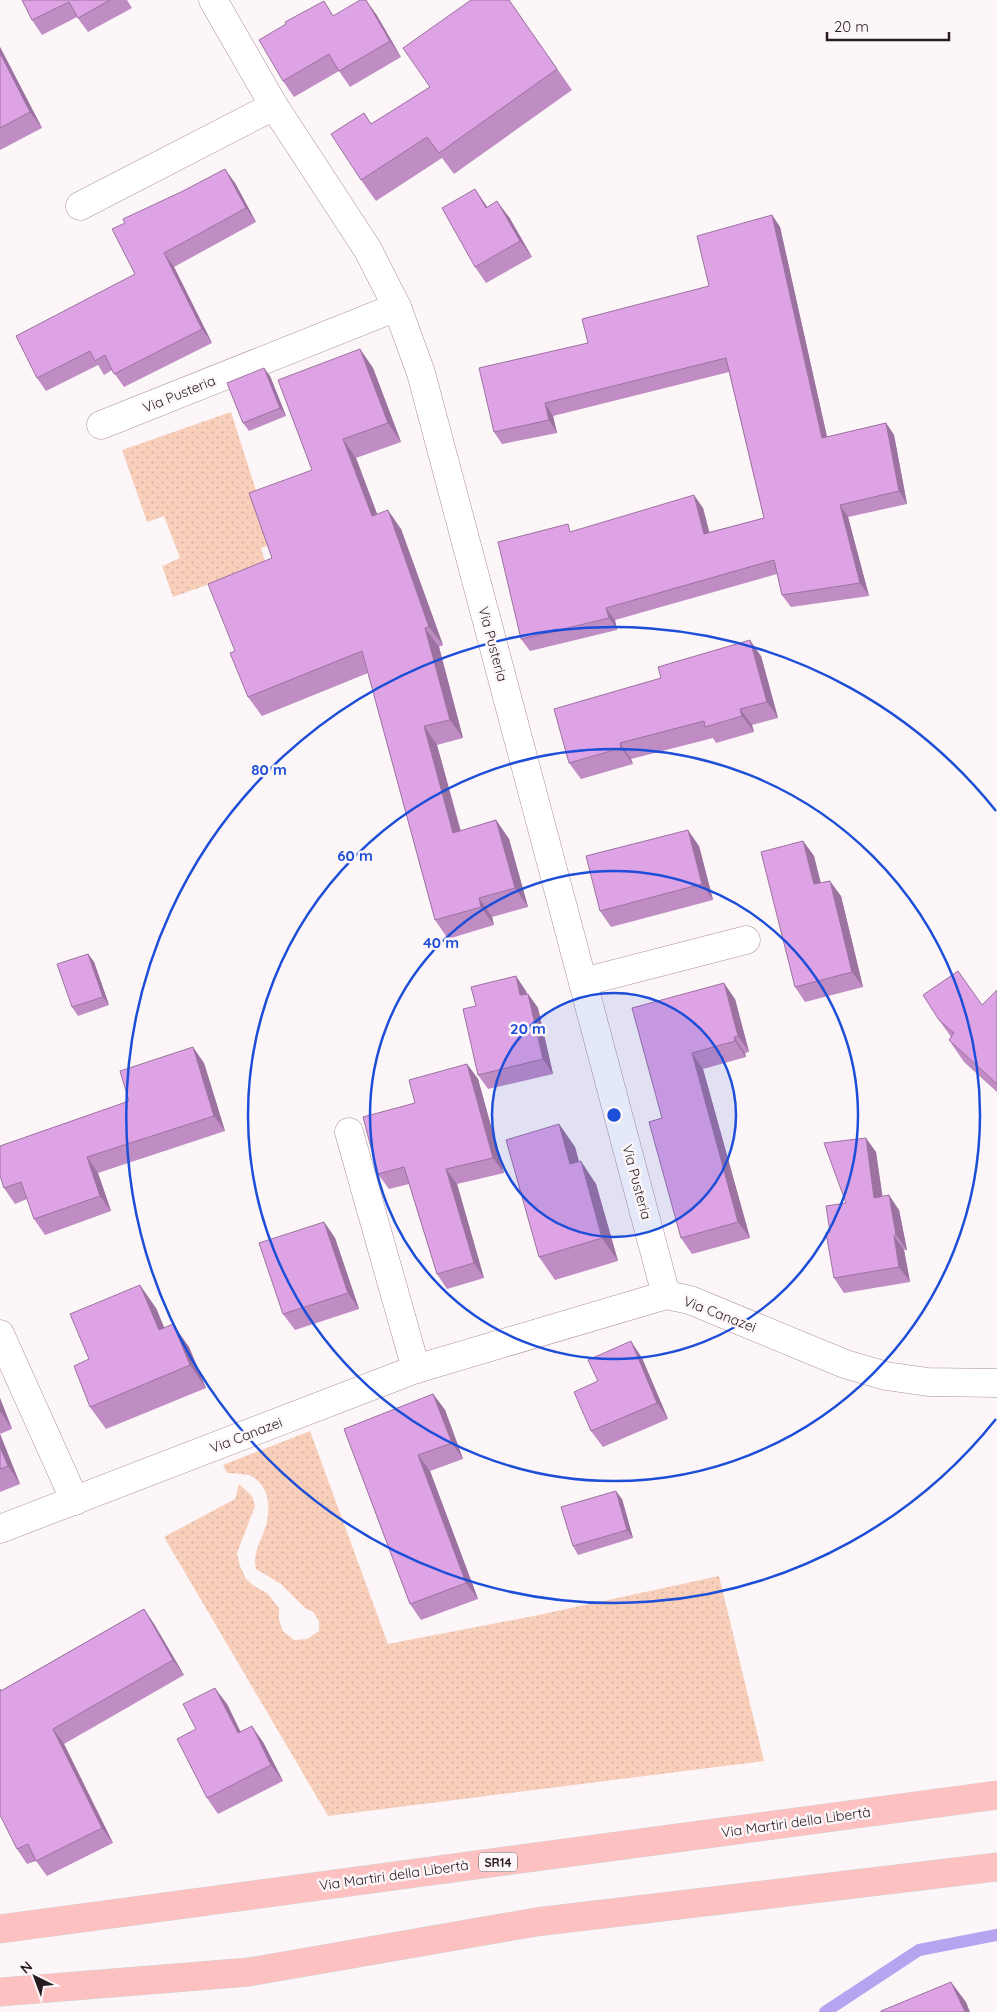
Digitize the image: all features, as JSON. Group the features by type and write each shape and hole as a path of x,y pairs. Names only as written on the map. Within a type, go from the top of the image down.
{"main road":[{"name":"Via Martiri della Libertà","path":"0,1929 997,1795"},
{"path":"0,1992 249,1972 536,1922 997,1867"}],"street":[{"name":"Via Pusteria","path":"213,0 274,106 368,250 397,307 424,383 666,1295"},
{"path":"80,206 274,106"},
{"name":"Via Pusteria","path":"101,425 397,307"},
{"path":"584,982 746,940"},
{"path":"349,1132 416,1369"},
{"name":"Via Canazei","path":"0,1529 416,1369 666,1295 690,1300 845,1364 886,1376 928,1382 997,1383"},
{"path":"0,1334 76,1501"}],"shaded area":[{"path":"231,412 273,544 261,548 266,564 173,597 162,566 180,558 164,516 147,522 122,450"},
{"path":"310,1431 388,1644 534,1616 719,1576 764,1761 328,1816 164,1537 235,1499 239,1484 252,1496 255,1506 237,1553 246,1579 267,1593 279,1608 279,1619 283,1631 294,1640 307,1639 319,1631 319,1621 313,1612 305,1608 281,1584 256,1569 256,1551 268,1518 267,1497 262,1485 251,1476 227,1473 223,1465"}],"building":[{"path":"22,0 110,0 78,18 69,2 32,20"},
{"path":"360,0 366,0 390,41 339,71 329,54 283,81 259,40 286,24 285,22 324,1 333,16"},
{"path":"471,0 509,0 557,69 439,153 427,137 361,180 331,134 364,113 371,124 430,87 403,48"},
{"path":"0,53 30,112 0,128"},
{"path":"225,169 246,208 164,253 202,329 114,374 105,355 95,361 90,351 37,378 16,336 135,274 112,229 125,223 123,219"},
{"path":"475,189 486,208 497,201 520,241 475,267 442,208"},
{"path":"772,215 822,438 886,423 899,491 840,505 860,583 782,595 774,560 606,608 609,618 521,639 498,542 568,524 570,532 694,495 704,534 764,518 726,358 545,403 549,420 494,432 479,368 588,343 582,319 709,286 697,236"},
{"path":"360,349 388,423 343,439 372,516 388,510 429,627 425,628 450,720 424,726 453,833 496,820 515,888 479,898 481,907 435,920 362,651 248,697 230,653 235,651 208,584 272,558 249,493 312,470 278,380"},
{"path":"264,368 280,408 243,423 227,383"},
{"path":"750,640 767,702 740,709 742,716 705,727 704,721 620,743 621,748 569,763 554,709 661,678 658,667"},
{"path":"688,830 702,884 600,911 586,856"},
{"path":"803,841 814,884 830,881 852,972 795,987 761,852"},
{"path":"88,954 103,997 72,1007 57,964"},
{"path":"958,971 982,1005 997,990 997,1084 949,1040 954,1033 939,1020 923,995"},
{"path":"516,976 520,995 528,994 543,1059 478,1075 463,1009 476,1006 471,987"},
{"path":"724,983 738,1036 734,1037 735,1041 692,1053 738,1222 681,1238 649,1122 662,1118 632,1008"},
{"path":"193,1047 214,1116 87,1157 100,1196 34,1219 21,1182 4,1188 0,1176 0,1146 129,1101 120,1071"},
{"path":"467,1064 493,1158 446,1169 474,1263 437,1274 404,1167 378,1174 363,1117 415,1103 409,1080"},
{"path":"559,1124 570,1164 581,1161 602,1238 539,1257 506,1140"},
{"path":"866,1138 874,1198 889,1195 899,1267 834,1278 826,1233 830,1232 826,1206 846,1203 824,1143"},
{"path":"324,1222 348,1293 283,1314 259,1243"},
{"path":"140,1285 159,1330 173,1324 190,1365 90,1407 74,1366 89,1359 70,1314"},
{"path":"631,1341 657,1403 591,1431 574,1392 598,1381 588,1360"},
{"path":"433,1394 452,1443 418,1455 466,1583 410,1604 344,1429"},
{"path":"0,1447 8,1466 0,1469"},
{"path":"616,1491 627,1530 573,1546 561,1507"},
{"path":"144,1609 173,1660 53,1729 102,1828 36,1861 28,1844 17,1849 0,1815 0,1689 1,1691"},
{"path":"215,1688 238,1733 252,1726 271,1765 207,1798 177,1739 196,1729 183,1704"},
{"path":"951,1982 965,2012 881,2012 881,2011"}],"waterway":[{"path":"825,2012 919,1950 997,1935"}]}
